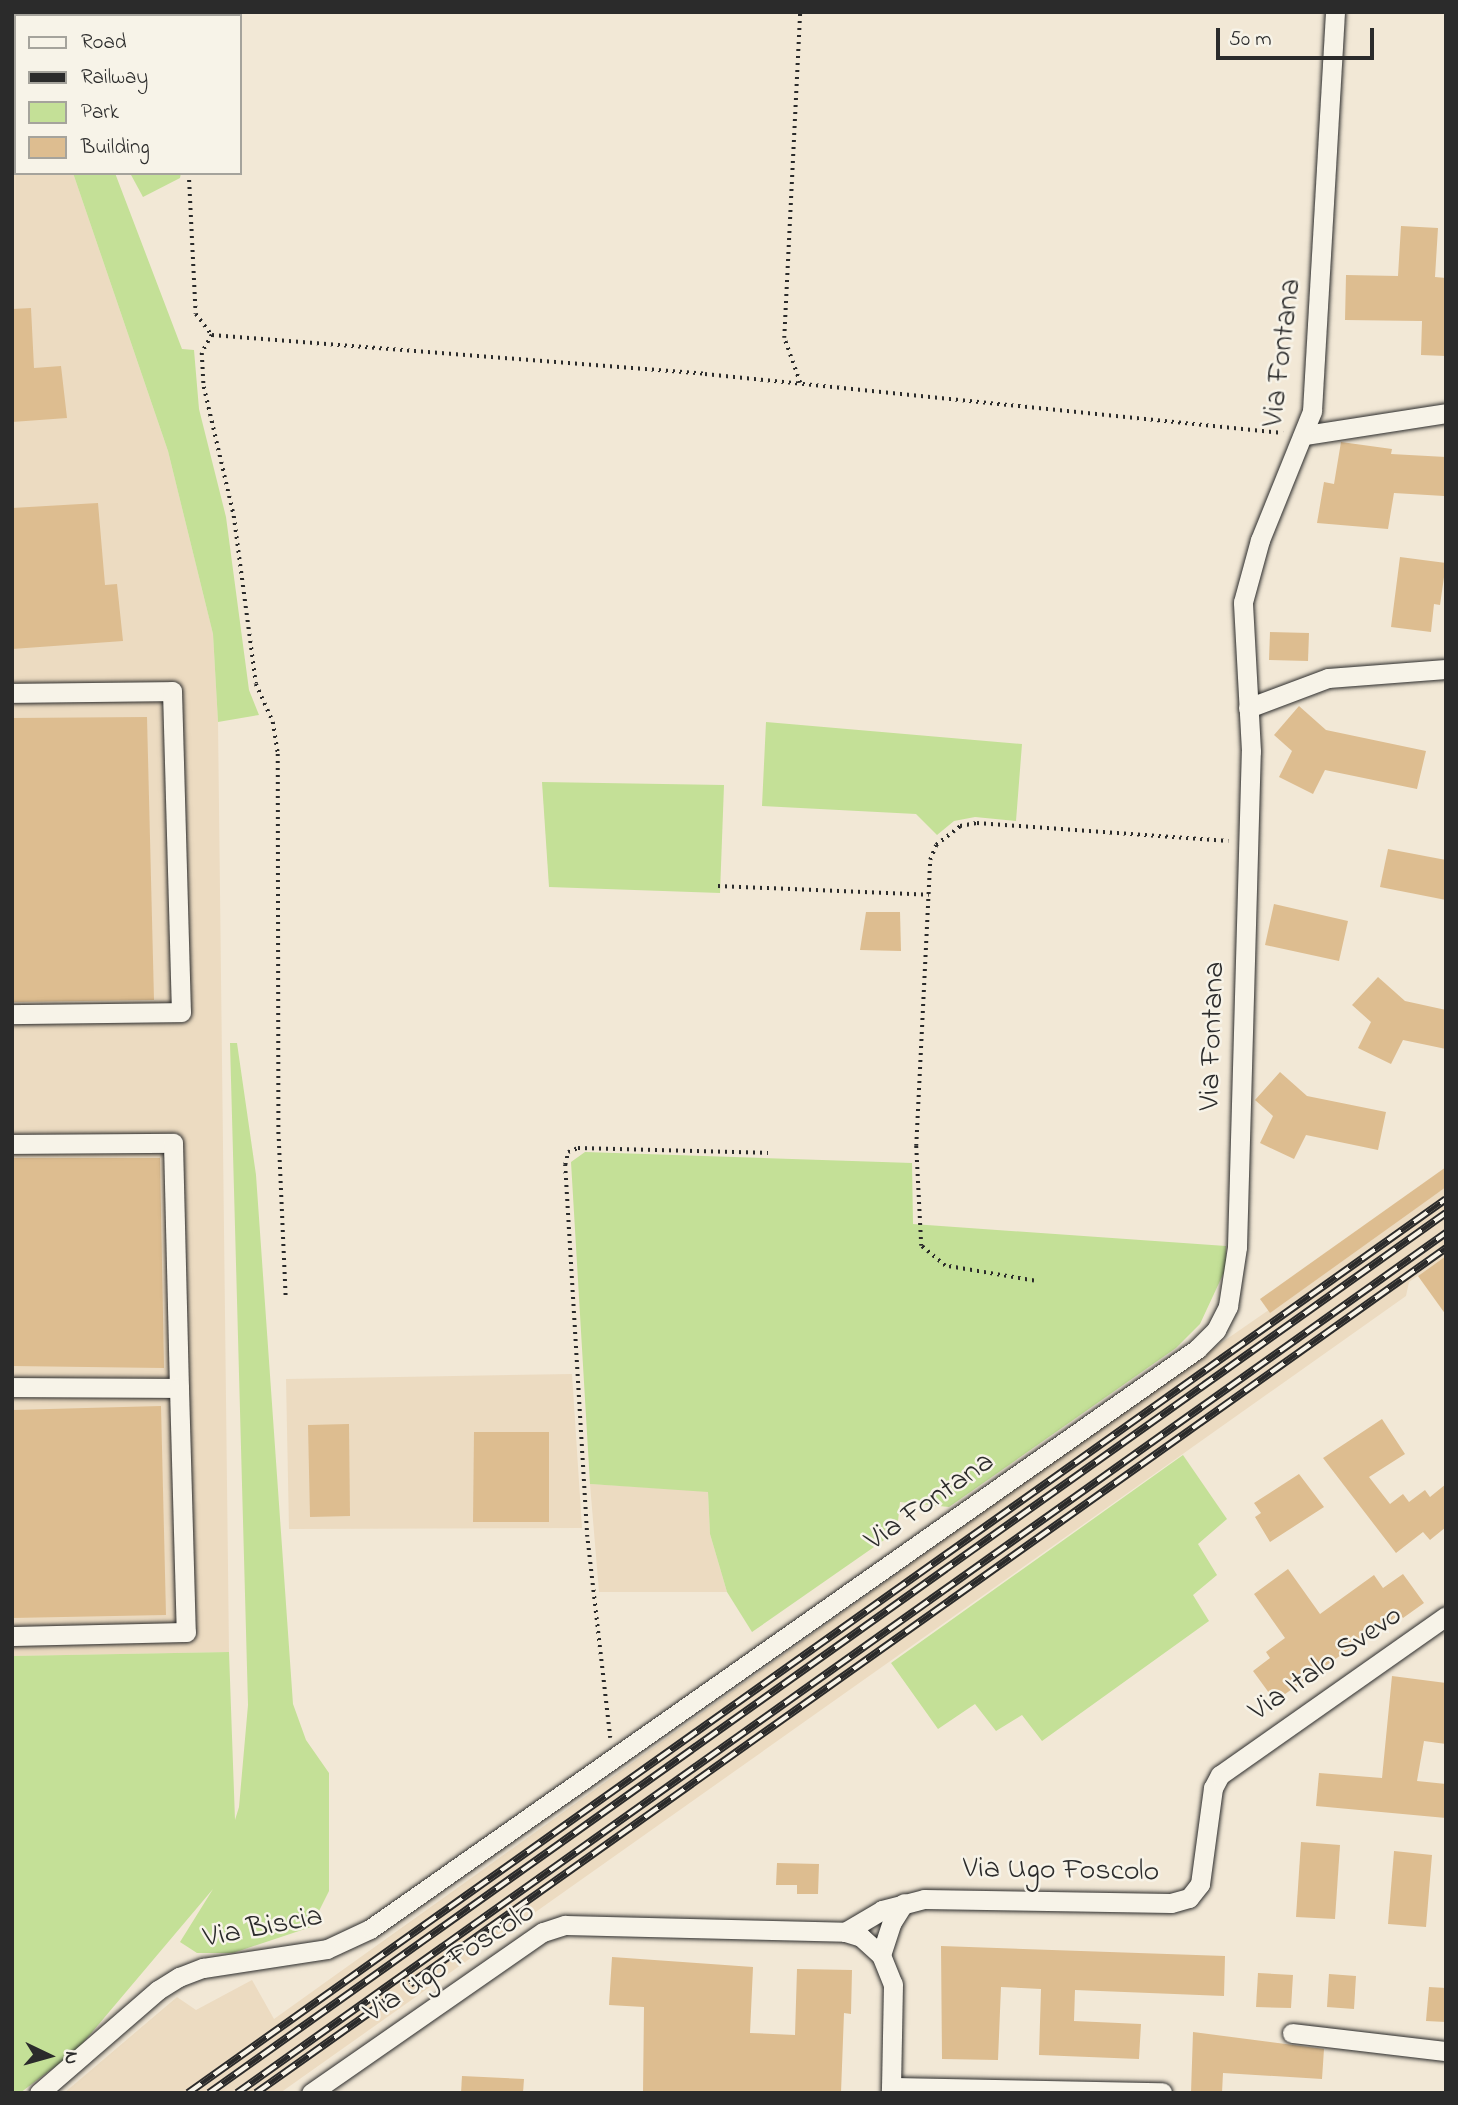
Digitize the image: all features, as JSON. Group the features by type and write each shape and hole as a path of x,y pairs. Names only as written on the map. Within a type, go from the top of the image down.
{"street":[{"name":"Via Fontana","path":"612,1761 1197,1349 1216,1330 1228,1306 1237,1247 1248,842 1248,708 1241,638 1248,574 1306,435 1314,389 1327,200 1335,12"},
{"path":"1306,435 1446,413"},
{"path":"1248,708 1328,678 1446,669"},
{"path":"12,693 172,691 181,1012 12,1014"},
{"path":"12,1144 173,1143 186,1632 12,1636"},
{"path":"12,1387 179,1388"},
{"name":"Via Italo Svevo","path":"1240,1761 1446,1616"},
{"name":"Via Biscia","path":"39,2093 158,1990 179,1977 210,1967 303,1954 349,1940 612,1761"},
{"name":"Via Ugo Foscolo","path":"845,1932 904,1903 936,1899 1171,1902 1189,1898 1200,1884 1213,1788 1220,1776 1240,1761"},
{"path":"904,1903 892,1922 881,1955 893,1984 891,2090 1162,2092"},
{"name":"Via Ugo Foscolo","path":"311,2093 553,1928 845,1932 861,1937 881,1955"},
{"path":"1292,2033 1446,2051"}],"path":[{"path":"800,12 784,338 800,383"},
{"path":"189,175 196,314 204,331 212,335 800,383 1306,435"},
{"path":"212,335 202,353 204,387 234,516 256,684 273,722 278,754 279,1139 286,1298"},
{"path":"1034,1281 945,1266 921,1246 916,1146 930,860 936,845 948,833 968,824 1248,842"},
{"path":"718,886 929,895"},
{"path":"612,1761 587,1537 565,1165 568,1152 578,1148 768,1153"}],"shaded area":[{"path":"12,63 14,175 74,175 168,451 213,634 218,722 229,1652 12,1656"},
{"path":"1446,1187 1446,1256 1409,1282 1406,1296 280,2093 64,2093 177,1997 196,2010 252,1980 274,2019 1172,1377"},
{"path":"572,1374 582,1528 289,1529 286,1379"},
{"path":"590,1484 708,1491 710,1534 727,1592 599,1592"}],"green space":[{"path":"74,175 116,175 182,349 194,350 199,409 226,517 249,690 259,715 218,722 213,634 168,451"},
{"path":"131,175 181,175 180,178 143,197"},
{"path":"766,722 1022,744 1016,821 975,817 954,821 937,835 916,814 762,806"},
{"path":"542,782 724,785 720,893 549,887"},
{"path":"230,1043 237,1043 256,1175 293,1704 306,1740 329,1773 329,1891 311,1927 233,1953 197,1953 180,1942 213,1889 77,2050 20,2093 12,2093 12,1656 229,1652 235,1820 239,1807 248,1705"},
{"path":"585,1152 912,1163 913,1224 1226,1246 1226,1268 1200,1324 1176,1348 949,1507 900,1502 897,1531 752,1632 727,1592 710,1534 708,1492 590,1484 571,1162"},
{"path":"1183,1455 1227,1519 1198,1544 1217,1575 1193,1595 1209,1621 1042,1741 1022,1715 996,1731 975,1704 938,1729 891,1663"}],"building":[{"path":"1401,226 1438,228 1435,277 1446,278 1446,356 1421,355 1422,321 1345,320 1346,275 1398,276"},
{"path":"31,308 34,368 61,366 67,418 12,422 12,309"},
{"path":"1341,442 1392,449 1391,454 1446,457 1444,496 1394,493 1388,529 1317,523 1324,482 1334,484"},
{"path":"98,503 105,585 117,584 123,641 12,649 12,508"},
{"path":"1400,557 1446,563 1440,605 1434,604 1431,632 1391,627"},
{"path":"1270,632 1309,633 1308,661 1269,660"},
{"path":"1299,706 1326,730 1426,751 1417,789 1325,770 1313,794 1279,777 1292,751 1274,735"},
{"path":"147,717 154,1000 12,1002 12,718"},
{"path":"1388,849 1446,860 1446,900 1380,887"},
{"path":"1274,904 1348,921 1339,961 1265,945"},
{"path":"866,912 900,912 901,951 860,950"},
{"path":"1378,977 1405,1001 1446,1010 1446,1049 1403,1040 1391,1064 1358,1048 1371,1022 1352,1005"},
{"path":"1280,1072 1307,1096 1386,1112 1378,1150 1306,1135 1294,1159 1260,1143 1273,1116 1255,1100"},
{"path":"12,1158 160,1158 164,1368 12,1366"},
{"path":"1446,1167 1446,1187 1270,1313 1260,1299"},
{"path":"1446,1256 1446,1315 1418,1276"},
{"path":"161,1406 166,1615 12,1618 12,1410"},
{"path":"1382,1419 1405,1454 1369,1477 1390,1504 1403,1494 1409,1502 1425,1490 1430,1497 1446,1484 1446,1527 1430,1540 1423,1532 1396,1553 1323,1458"},
{"path":"349,1424 350,1516 310,1517 308,1425"},
{"path":"474,1432 549,1432 549,1522 473,1522"},
{"path":"1299,1474 1324,1507 1270,1542 1255,1517 1261,1513 1254,1503"},
{"path":"1288,1569 1320,1614 1374,1575 1383,1588 1403,1574 1424,1603 1403,1618 1400,1614 1275,1701 1253,1671 1270,1658 1266,1652 1285,1638 1254,1594"},
{"path":"1392,1676 1446,1683 1446,1744 1424,1741 1417,1781 1446,1784 1446,1818 1316,1806 1319,1773 1382,1778"},
{"path":"1301,1842 1340,1845 1335,1919 1296,1917"},
{"path":"1394,1851 1432,1855 1426,1927 1388,1924"},
{"path":"777,1863 819,1864 818,1894 797,1894 797,1885 776,1885"},
{"path":"941,1946 1225,1956 1224,1996 1075,1990 1074,2021 1141,2024 1139,2059 1039,2055 1041,1989 1001,1987 998,2060 942,2059"},
{"path":"612,1957 753,1967 750,2033 795,2035 797,1969 852,1970 851,2014 844,2013 841,2093 643,2093 644,2007 609,2005"},
{"path":"1258,1973 1293,1975 1291,2008 1256,2007"},
{"path":"1329,1974 1356,1976 1354,2009 1327,2007"},
{"path":"1429,1987 1446,1988 1446,2022 1426,2021"},
{"path":"1193,2032 1324,2049 1322,2079 1223,2073 1222,2093 1191,2093"},
{"path":"462,2076 524,2079 523,2093 461,2093"}],"railway":[{"path":"188,2093 1446,1199"},
{"path":"209,2093 1446,1213"},
{"path":"237,2093 1446,1233"},
{"path":"410,1984 1446,1248"},
{"path":"256,2093 390,1998"}]}
